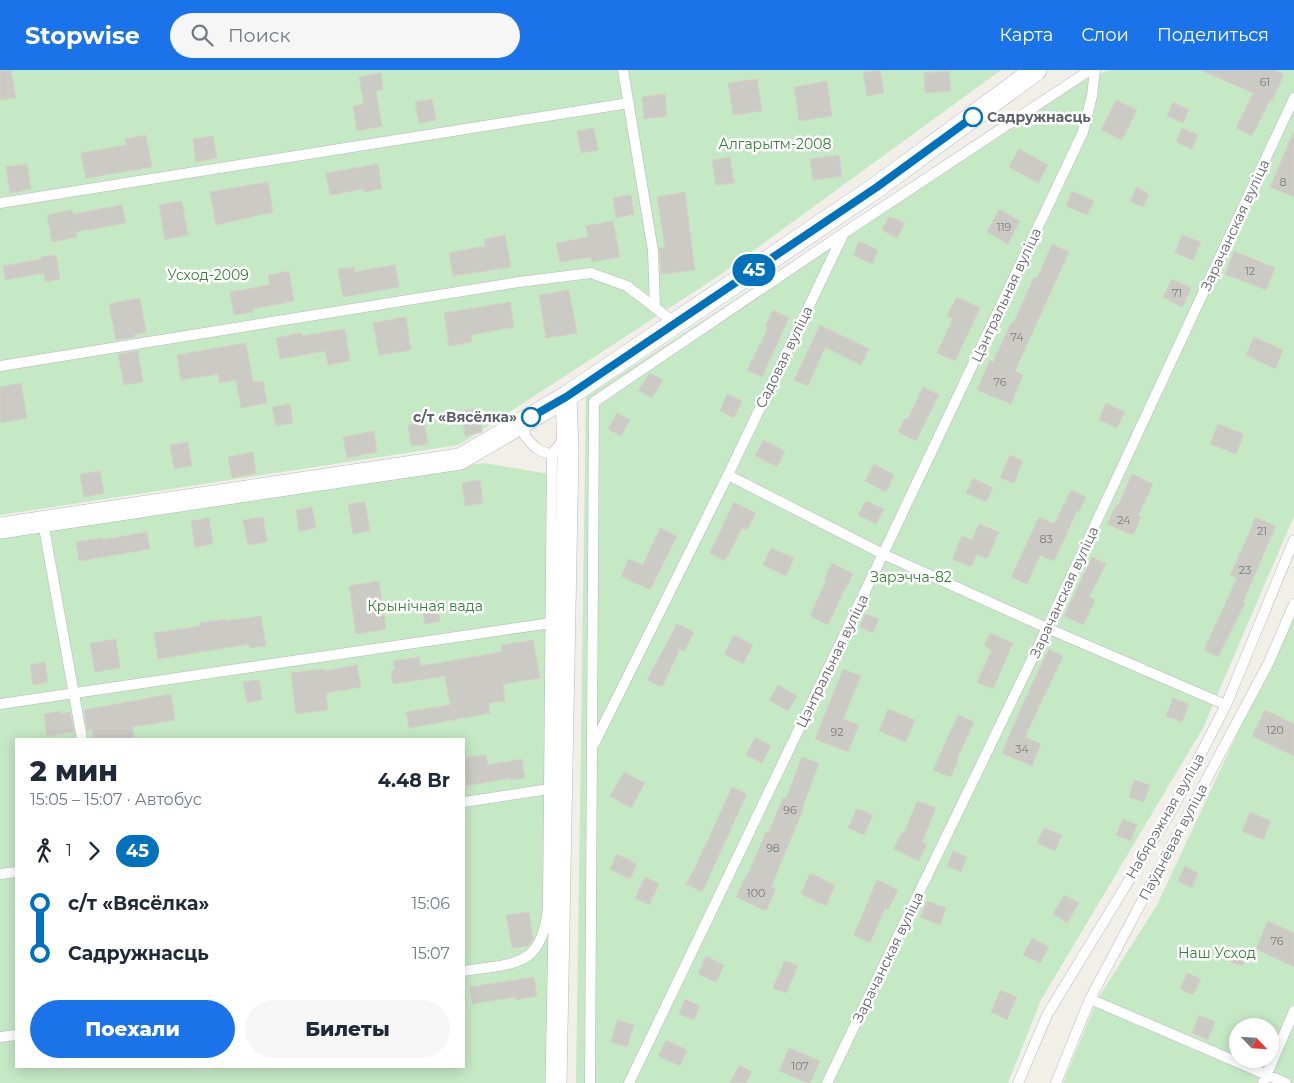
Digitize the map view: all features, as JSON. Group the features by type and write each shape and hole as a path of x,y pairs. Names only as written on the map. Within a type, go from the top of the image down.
{"street":[{"path":"0,528 460,459 566,397 877,187 1036,70"},
{"path":"556,1083 568,461 566,397"}],"lane":[{"path":"623,70 653,251 655,307"},
{"path":"590,1083 594,402 1090,70"},
{"name":"Цэнтральная вуліца","path":"629,1083 883,554 1082,132 1092,96 1095,70"},
{"name":"Зарачанская вуліца","path":"827,1083 1047,628 1294,98"},
{"path":"0,204 628,103"},
{"name":"Садовая вуліца","path":"593,746 728,475 844,233"},
{"path":"0,366 509,283 591,273 628,286 675,323"},
{"path":"526,420 525,436 544,453 552,454"},
{"path":"465,971 516,963 532,954 541,941 546,928 548,908 552,454 560,444 566,429"},
{"path":"728,475 883,554 1047,628 1226,705"},
{"path":"43,522 82,738"},
{"name":"Набярэжная вуліца","path":"1018,1083 1047,1015 1174,808 1226,705 1294,540"},
{"name":"Паўднёвая вуліца","path":"1056,1083 1090,999 1269,662 1294,604"},
{"path":"0,704 551,622"},
{"path":"465,802 549,789"},
{"path":"0,874 15,872"},
{"path":"1090,999 1265,1078 1286,1083"},
{"path":"1265,1078 1294,1011"},
{"path":"0,1037 15,1035"}],"green space":[{"name":"Усход-2009","path":"0,70 1001,70 720,275 459,445 0,515"},
{"name":"Зарэчча-82","path":"1110,70 1294,70 1294,516 1203,728 1041,1000 1008,1083 576,1083 586,397 1060,87"},
{"name":"Крынічная вада","path":"484,463 560,476 550,1083 0,1083 0,537"},
{"name":"Наш Усход","path":"1294,613 1294,1083 1063,1083 1097,1000 1157,905"}],"building":[{"path":"0,70 11,70 16,98 0,100"},
{"path":"880,70 884,93 867,96 863,72"},
{"path":"1200,70 1274,70 1284,74 1272,101 1270,100 1252,136 1236,128 1253,93"},
{"path":"949,71 951,91 925,93 924,73"},
{"path":"381,73 383,89 376,91 382,126 357,131 353,106 364,104 359,77"},
{"path":"757,79 762,111 733,115 728,83"},
{"path":"827,81 832,116 799,121 794,87"},
{"path":"665,94 667,116 644,119 642,97"},
{"path":"432,99 436,120 419,123 415,102"},
{"path":"1116,100 1137,110 1122,140 1101,130"},
{"path":"1173,102 1189,110 1183,123 1167,116"},
{"path":"594,128 598,150 581,153 577,131"},
{"path":"1182,128 1198,135 1192,149 1176,142"},
{"path":"1294,131 1294,197 1270,187"},
{"path":"146,135 152,167 86,178 81,153 126,145 125,139"},
{"path":"213,136 217,158 196,162 193,139"},
{"path":"1019,149 1048,165 1038,183 1009,167"},
{"path":"839,155 842,176 813,180 810,159"},
{"path":"730,157 734,183 716,185 712,160"},
{"path":"27,164 31,189 10,193 6,167"},
{"path":"378,164 382,189 364,192 363,189 330,195 326,173"},
{"path":"268,182 273,212 216,225 210,192"},
{"path":"1137,187 1149,194 1143,207 1130,201"},
{"path":"1072,191 1094,201 1087,215 1066,206"},
{"path":"685,192 695,270 661,274 659,248 665,247 657,197"},
{"path":"631,195 634,214 616,218 613,198"},
{"path":"182,201 188,235 165,240 159,205"},
{"path":"122,205 126,223 76,232 77,237 52,242 47,215 72,210 73,214"},
{"path":"999,209 1020,221 1008,244 987,232"},
{"path":"889,216 905,223 897,238 882,230"},
{"path":"613,221 620,257 592,262 591,257 560,262 556,243 588,237 586,226"},
{"path":"505,235 511,267 453,276 449,253 485,246 484,239"},
{"path":"1182,235 1201,242 1193,260 1175,253"},
{"path":"859,241 878,250 872,264 853,255"},
{"path":"1052,244 1069,252 1015,371 1023,375 1011,404 977,390 990,360 993,362 1012,321 1014,322 1034,277 1037,278"},
{"path":"1234,251 1275,268 1266,290 1225,274"},
{"path":"56,255 60,279 45,282 44,273 5,280 3,266"},
{"path":"395,265 399,287 343,297 338,269 354,267 354,272"},
{"path":"289,271 294,301 252,309 253,312 234,315 230,292 270,285 268,275"},
{"path":"1172,279 1191,288 1182,307 1163,297"},
{"path":"569,290 577,333 546,338 539,295"},
{"path":"957,297 980,308 955,361 937,353 953,319 947,315"},
{"path":"140,298 146,332 135,334 135,337 116,340 109,304"},
{"path":"510,302 514,327 471,335 472,342 449,346 444,313"},
{"path":"773,310 789,318 762,377 747,370 768,328 765,326"},
{"path":"406,317 411,350 379,355 373,323"},
{"path":"820,325 869,349 861,365 825,347 808,386 794,380"},
{"path":"345,329 350,361 328,365 325,351 280,359 276,338 301,333 302,336"},
{"path":"1254,337 1283,350 1275,369 1246,355"},
{"path":"246,343 253,382 263,381 267,403 241,408 236,380 220,383 218,374 181,380 177,355"},
{"path":"138,351 143,382 124,385 118,354"},
{"path":"650,373 663,380 652,398 638,390"},
{"path":"21,383 27,418 0,423 0,387"},
{"path":"923,387 939,395 916,441 898,432 905,418 908,419"},
{"path":"727,394 742,401 734,418 720,411"},
{"path":"1106,403 1125,412 1117,428 1099,420"},
{"path":"290,404 293,423 276,426 272,407"},
{"path":"478,408 482,432 465,436 461,411"},
{"path":"617,413 630,420 621,436 608,429"},
{"path":"424,422 428,444 411,446 408,425"},
{"path":"1218,424 1244,434 1236,454 1210,444"},
{"path":"374,431 377,452 347,458 343,437"},
{"path":"763,440 785,451 777,467 755,456"},
{"path":"188,442 192,466 174,469 170,445"},
{"path":"253,452 256,473 232,478 228,457"},
{"path":"1010,455 1023,461 1014,483 1000,478"},
{"path":"874,464 894,475 886,492 865,481"},
{"path":"100,471 104,493 84,497 80,474"},
{"path":"1132,474 1153,484 1138,516 1141,517 1133,535 1107,524 1116,505 1118,506"},
{"path":"973,478 993,488 986,502 966,493"},
{"path":"480,480 483,503 465,506 462,483"},
{"path":"1071,490 1086,497 1079,512 1077,511 1054,561 1040,555 1027,584 1011,577 1039,517 1054,524"},
{"path":"866,501 884,509 876,524 858,515"},
{"path":"365,502 370,531 353,534 348,504"},
{"path":"734,502 756,513 747,530 742,528 725,561 710,553"},
{"path":"312,507 316,528 299,531 296,510"},
{"path":"263,517 267,542 248,545 243,520"},
{"path":"1255,517 1276,526 1243,602 1245,603 1218,657 1204,650 1237,578 1230,575"},
{"path":"209,518 213,544 195,547 191,521"},
{"path":"979,524 999,532 987,559 977,554 971,567 952,559 962,536 972,540"},
{"path":"660,528 677,536 650,590 621,576 629,559 643,565"},
{"path":"147,532 150,549 79,561 76,542 102,538 102,540"},
{"path":"771,548 794,558 786,576 763,565"},
{"path":"1092,557 1106,564 1089,597 1095,600 1083,625 1064,616"},
{"path":"832,563 853,574 828,625 810,616"},
{"path":"379,581 386,629 356,634 349,586"},
{"path":"437,600 440,621 425,624 421,602"},
{"path":"865,614 879,619 873,633 860,627"},
{"path":"261,616 266,646 250,648 249,644 158,659 154,633 200,626 200,623 225,619 226,621"},
{"path":"677,624 694,632 684,651 680,649 662,687 647,680"},
{"path":"990,633 1013,643 993,689 977,682 992,650 984,646"},
{"path":"734,635 753,645 743,664 724,654"},
{"path":"116,639 120,668 95,672 90,643"},
{"path":"533,640 540,678 503,684 505,701 489,703 490,713 409,728 406,712 450,705 445,676 393,684 391,671 395,670 393,661 419,657 421,666 502,652 501,645"},
{"path":"1049,649 1063,656 1025,737 1041,744 1032,766 1002,753"},
{"path":"45,662 48,682 33,685 30,665"},
{"path":"357,665 361,687 326,693 328,710 296,714 291,673 324,669 324,671"},
{"path":"843,669 861,676 843,719 859,725 848,752 815,739"},
{"path":"259,680 262,700 247,703 243,682"},
{"path":"778,685 797,696 788,711 769,700"},
{"path":"171,694 175,720 132,727 134,738 93,738 92,729 87,730 84,710"},
{"path":"1173,698 1189,704 1182,722 1166,716"},
{"path":"888,709 915,720 906,742 879,731"},
{"path":"1265,710 1294,724 1294,756 1252,736"},
{"path":"61,711 61,714 70,712 74,732 47,736 44,714"},
{"path":"958,715 974,722 951,777 933,770"},
{"path":"755,737 771,746 762,763 746,755"},
{"path":"486,755 488,765 522,759 525,778 510,780 510,778 466,786 465,758"},
{"path":"802,757 819,763 804,807 771,887 776,889 766,911 736,897 783,798 786,799"},
{"path":"624,772 645,783 631,808 610,796"},
{"path":"1134,780 1150,785 1144,802 1129,797"},
{"path":"732,787 747,794 702,892 686,884"},
{"path":"917,801 936,808 922,842 927,844 919,861 894,849 902,832 904,833"},
{"path":"857,808 873,815 864,835 848,828"},
{"path":"1250,812 1271,821 1263,840 1242,831"},
{"path":"1123,819 1137,825 1130,841 1116,835"},
{"path":"1044,828 1062,835 1055,851 1037,843"},
{"path":"953,851 967,857 961,872 947,866"},
{"path":"617,854 637,864 630,879 610,869"},
{"path":"1185,866 1198,873 1192,888 1178,881"},
{"path":"810,873 835,885 826,906 801,894"},
{"path":"645,877 659,884 649,905 635,898"},
{"path":"877,880 898,890 888,910 885,908 870,943 854,935"},
{"path":"1064,895 1079,903 1067,923 1053,914"},
{"path":"927,901 946,908 940,925 920,917"},
{"path":"529,912 533,939 528,946 512,948 506,915"},
{"path":"1268,921 1294,933 1294,967 1256,949"},
{"path":"1032,938 1049,947 1040,963 1023,955"},
{"path":"1235,947 1248,952 1242,966 1229,961"},
{"path":"706,956 724,965 716,982 698,974"},
{"path":"785,960 798,966 786,993 773,988"},
{"path":"1187,973 1201,979 1193,995 1180,989"},
{"path":"534,977 537,996 516,1000 515,997 472,1004 470,987"},
{"path":"1000,990 1017,997 1007,1020 991,1012"},
{"path":"685,999 700,1006 694,1020 679,1014"},
{"path":"1199,1015 1215,1022 1208,1040 1192,1033"},
{"path":"617,1020 634,1025 627,1047 611,1042"},
{"path":"666,1040 687,1050 680,1066 658,1056"},
{"path":"789,1048 820,1061 810,1083 779,1071"},
{"path":"739,1065 752,1072 746,1083 730,1083"}],"bus line":[{"name":"45","path":"531,417 566,397 877,187 973,117"}],"place":[{"name":"Садружнасць","path":"973,117"},
{"name":"с/т «Вясёлка»","path":"531,417"}],"park label":[{"name":"Алгарытм-2008","path":"775,144"}]}
